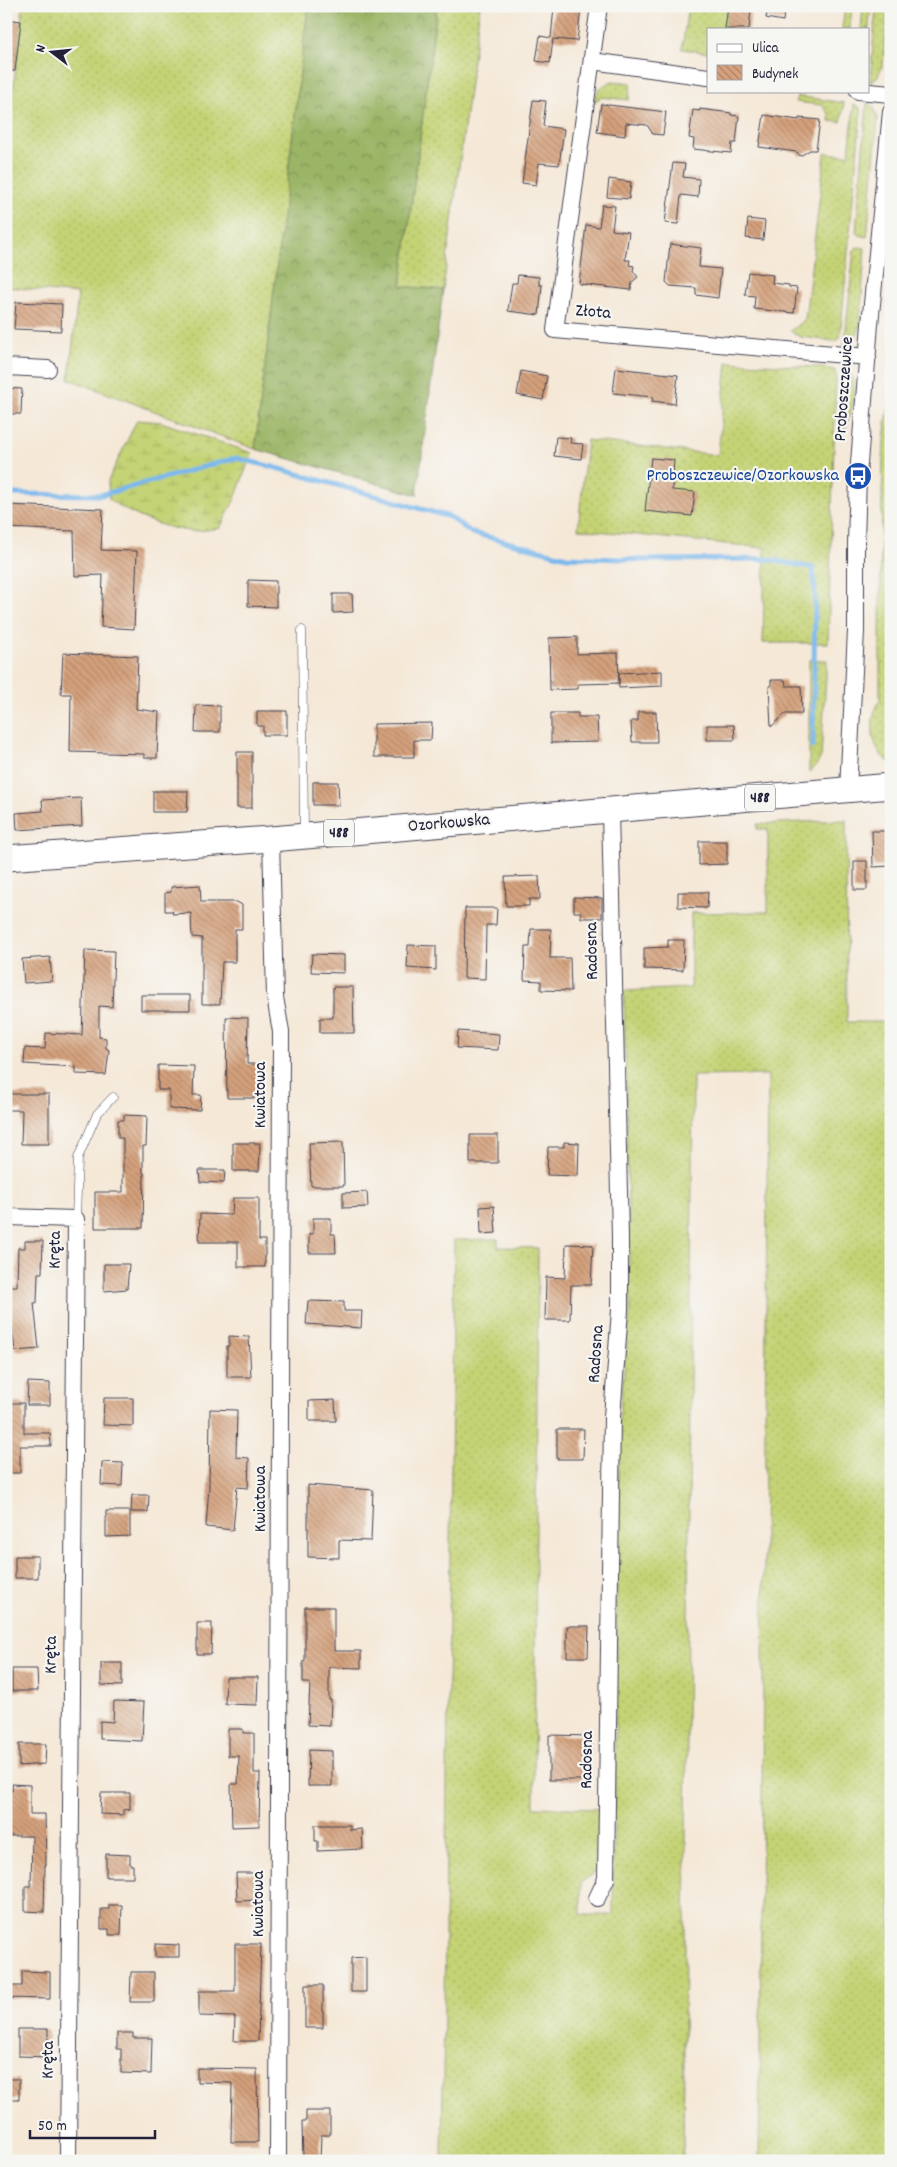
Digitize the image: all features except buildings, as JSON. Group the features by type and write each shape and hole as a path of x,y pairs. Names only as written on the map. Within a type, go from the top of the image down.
{"main road":[{"name":"Ozorkowska","path":"6,858 271,839 891,786"}],"street":[{"name":"Złota","path":"598,6 555,330 868,357"},
{"path":"592,61 707,77"},
{"path":"869,92 891,94"},
{"name":"Proboszczewice","path":"848,790 856,631 858,476 868,357 886,209 891,112"},
{"path":"6,367 48,369"},
{"name":"Radosna","path":"597,1898 606,1879 612,1417 620,1310 610,811"},
{"name":"Kwiatowa","path":"271,839 275,997 281,1032 278,2161"},
{"name":"Kręta","path":"6,1217 76,1219 68,2161"}],"lane":[{"path":"302,630 304,836"},
{"path":"76,1219 78,1158 97,1114 113,1097"}],"green space":[{"path":"23,6 308,6 255,449 69,379 78,294 6,287 6,150"},
{"path":"308,6 437,6 401,286 443,290 417,495 255,449"},
{"path":"437,6 480,6 443,290 401,286"},
{"path":"688,6 728,6 725,28 707,28 707,53 682,49"},
{"path":"845,6 852,6 850,28 842,28"},
{"path":"863,6 871,6 869,28 861,28"},
{"path":"876,6 888,6 883,64 878,76 870,83"},
{"path":"613,81 631,83 629,100 601,97 593,103 600,89"},
{"path":"797,96 844,103 841,122 829,121 830,115 822,105 795,102"},
{"path":"867,102 874,108 878,118 867,237 856,232"},
{"path":"854,104 860,108 861,112 840,338 837,341 833,341 801,337 790,331 805,319 825,153 849,155"},
{"path":"857,247 865,248 860,326 855,339 844,348 854,250"},
{"path":"727,362 817,367 835,370 828,643 763,643 765,548 578,529 587,440 718,455"},
{"path":"842,365 853,378 854,386 852,405 845,430 841,424"},
{"path":"891,398 891,762 881,755 875,744 873,718 880,699 880,575 883,462 884,436"},
{"path":"137,420 161,422 252,453 234,501 220,528 193,531 168,527 137,515 109,499 108,481"},
{"path":"809,660 827,660 821,757 816,766 809,772"},
{"path":"846,820 847,1022 891,1022 891,2161 759,2161 768,1075 693,1076 683,2161 442,2161 454,1240 498,1239 498,1247 538,1248 534,1807 599,1809 597,1870 581,1883 581,1915 613,1915 619,1420 630,1312 624,991 691,988 691,913 768,912 768,829 757,829 757,824"}],"waterway":[{"path":"6,494 101,495 236,458 450,517 472,533 567,557 645,560 767,559 813,568 815,595 813,747"}],"place":[{"name":"Proboszczewice/Ozorkowska","path":"858,476"}]}
